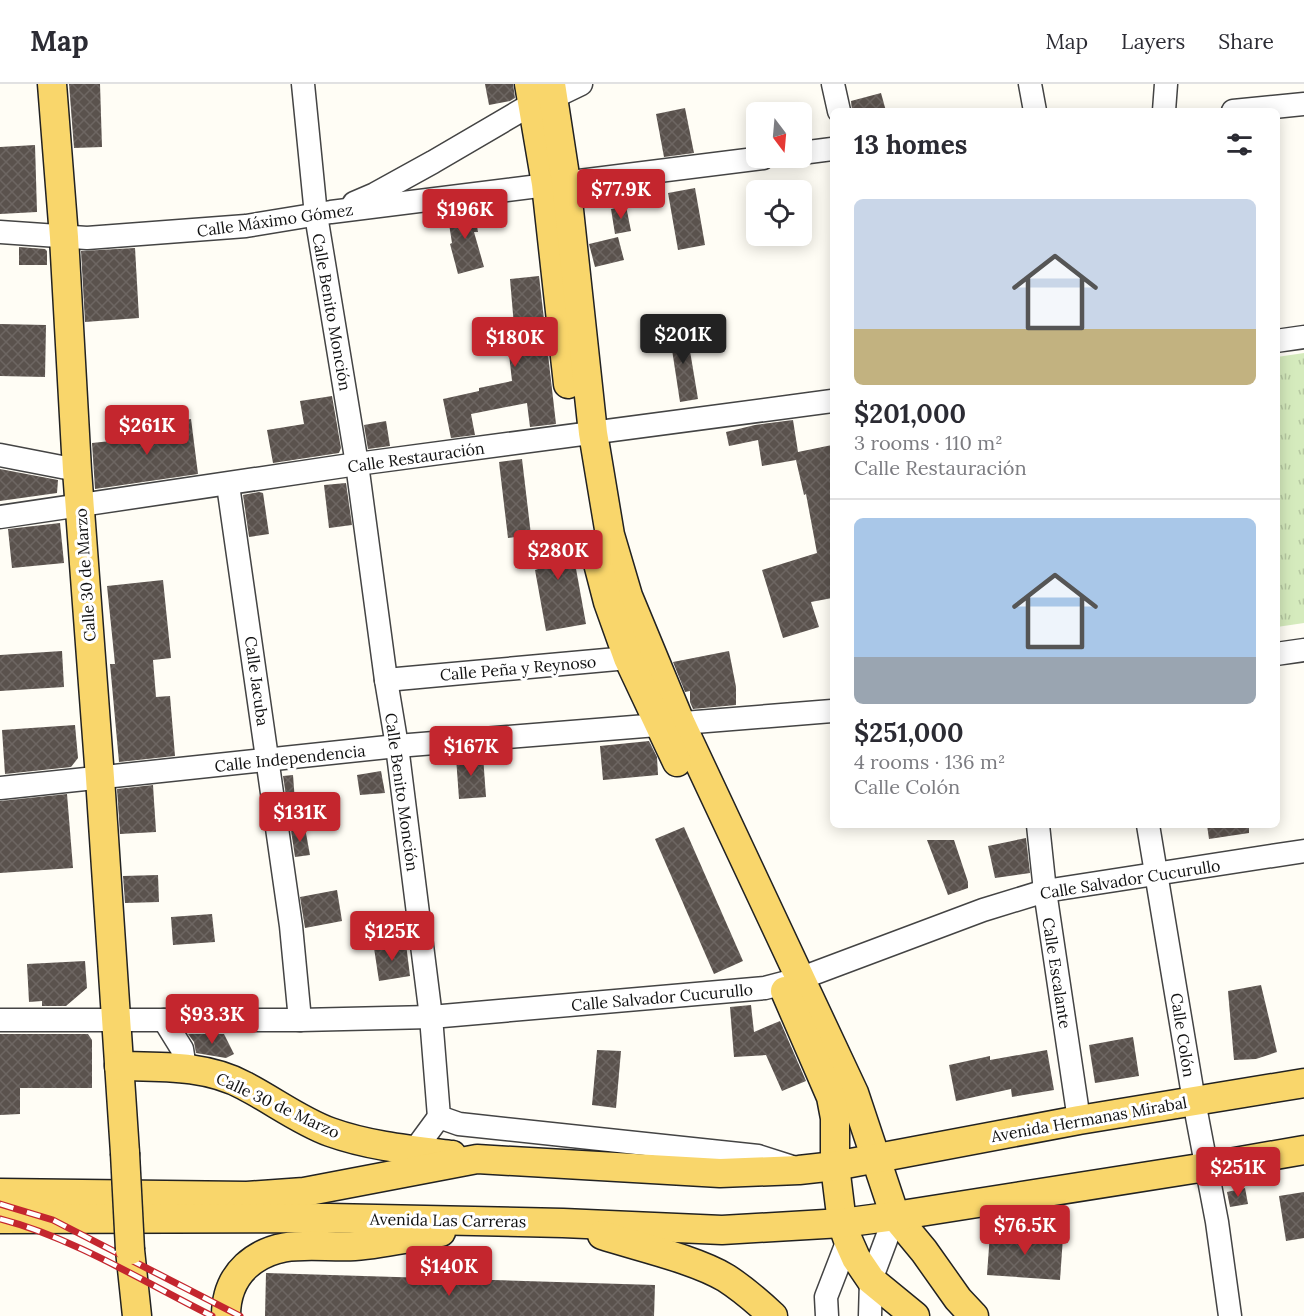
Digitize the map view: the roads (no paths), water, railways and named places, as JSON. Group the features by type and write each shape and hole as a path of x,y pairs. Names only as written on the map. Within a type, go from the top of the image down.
{"main road":[{"name":"Calle 30 de Marzo","path":"52,84 130,1250 137,1316"},
{"path":"541,93 556,183 583,434 628,596 638,653 791,982 854,1093 895,1216 924,1251 958,1299 974,1316"},
{"path":"791,982 831,1097 835,1118 835,1166 845,1232 856,1258 871,1280 915,1316"},
{"name":"Calle 30 de Marzo","path":"119,1066 185,1068 210,1072 244,1085 283,1109 328,1132 369,1144 477,1159"},
{"name":"Avenida Hermanas Mirabal","path":"875,1158 1079,1120 1304,1083"},
{"path":"895,1216 1304,1150"},
{"path":"0,1193 247,1196 304,1192 477,1159 720,1173 799,1170 875,1158"},
{"name":"Avenida Las Carreras","path":"0,1219 329,1218 845,1232 895,1216"},
{"path":"329,1218 382,1244"},
{"path":"226,1316 230,1287 240,1271 256,1257 277,1248 382,1244 496,1221"},
{"path":"563,1223 692,1263 725,1278 756,1300 773,1316"}],"street":[{"name":"Calle Benito Monción","path":"303,84 397,747 431,1017 439,1117"},
{"path":"323,214 375,194 433,162 541,93 581,84"},
{"path":"833,84 838,108"},
{"path":"1030,84 1034,108"},
{"path":"1164,108 1166,84"},
{"path":"1263,108 1304,104"},
{"path":"812,152 830,149"},
{"name":"Calle Máximo Gómez","path":"0,232 64,237 171,233 246,226 446,197 746,160"},
{"path":"433,162 446,197"},
{"path":"1280,340 1304,337"},
{"name":"Calle Restauración","path":"0,517 228,485 357,464 830,402"},
{"path":"0,455 77,470"},
{"name":"Calle Jacuba","path":"228,485 291,926 300,1020"},
{"path":"1280,653 1304,650"},
{"name":"Calle Peña y Reynoso","path":"386,680 638,653"},
{"name":"Calle Independencia","path":"0,788 397,747 830,711"},
{"name":"Calle Escalante","path":"1038,828 1045,891 1079,1120"},
{"name":"Calle Colón","path":"1149,828 1194,1101 1217,1222 1230,1316"},
{"name":"Calle Salvador Cucurullo","path":"0,1020 300,1020 431,1017 765,988 791,982 983,910 1045,891 1304,851"},
{"path":"164,1020 182,1048 185,1068"},
{"path":"414,1150 439,1117 459,1124 758,1156 799,1170"},
{"path":"870,1316 871,1280 895,1216"},
{"path":"827,1316 826,1298 845,1232"}],"railway":[{"path":"0,1204 53,1220 240,1316"},
{"path":"0,1219 28,1227 82,1249 212,1316"}]}
